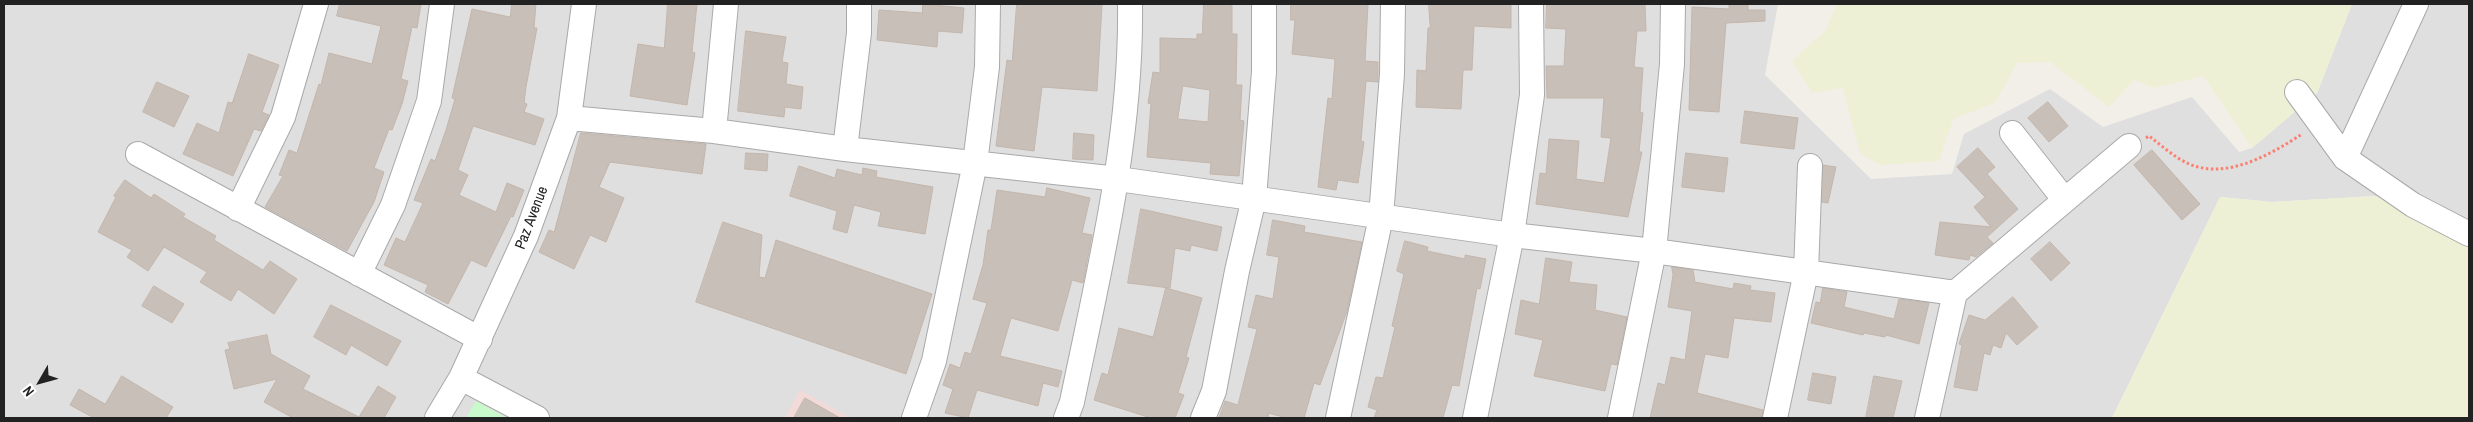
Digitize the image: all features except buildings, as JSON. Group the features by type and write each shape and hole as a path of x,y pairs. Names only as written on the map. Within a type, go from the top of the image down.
{"street":[{"path":"238,209 283,118 316,4"},
{"path":"359,274 393,205 429,101 442,4"},
{"name":"Paz Avenue","path":"437,418 461,378 526,236 569,118 584,4"},
{"path":"714,131 726,4"},
{"path":"845,149 859,33 859,4"},
{"path":"914,418 934,361 975,163 987,67 988,4"},
{"path":"1066,418 1072,402 1118,179 1131,29 1130,4"},
{"path":"1203,418 1214,390 1236,271 1254,198 1264,72 1264,4"},
{"path":"1338,418 1381,217 1392,74 1393,4"},
{"path":"1475,418 1512,235 1532,95 1531,4"},
{"path":"1620,418 1654,251 1672,64 1672,4"},
{"path":"2345,158 2416,4"},
{"path":"2297,92 2345,158 2413,205 2469,234"},
{"path":"569,118 714,131 845,149 1118,179 1512,235 1654,251 1955,293"},
{"path":"2012,133 2064,200"},
{"path":"1927,418 1955,293 2129,146"},
{"path":"138,154 480,339"},
{"path":"1775,418 1806,272 1810,166"},
{"path":"461,378 537,418"}],"path":[{"path":"2129,146 2149,136 2187,164 2224,170 2276,150 2319,122"}],"shaded area":[{"path":"4,4 1778,4 1765,75 1871,179 1952,174 1964,134 2050,89 2103,127 2192,97 2239,152 2252,148 2317,93 2352,4 2469,4 2469,242 2376,196 2272,202 2220,197 2112,418 4,418"},
{"path":"800,390 851,418 785,418"}],"green space":[{"path":"1836,4 2352,4 2317,93 2252,148 2203,76 2154,88 2134,80 2109,107 2050,62 2017,63 1995,103 1953,119 1939,161 1880,165 1860,153 1843,88 1812,93 1792,61 1826,30"},
{"path":"2376,196 2469,242 2469,418 2112,418 2220,197 2272,202"},
{"path":"476,401 507,418 466,418"}]}
